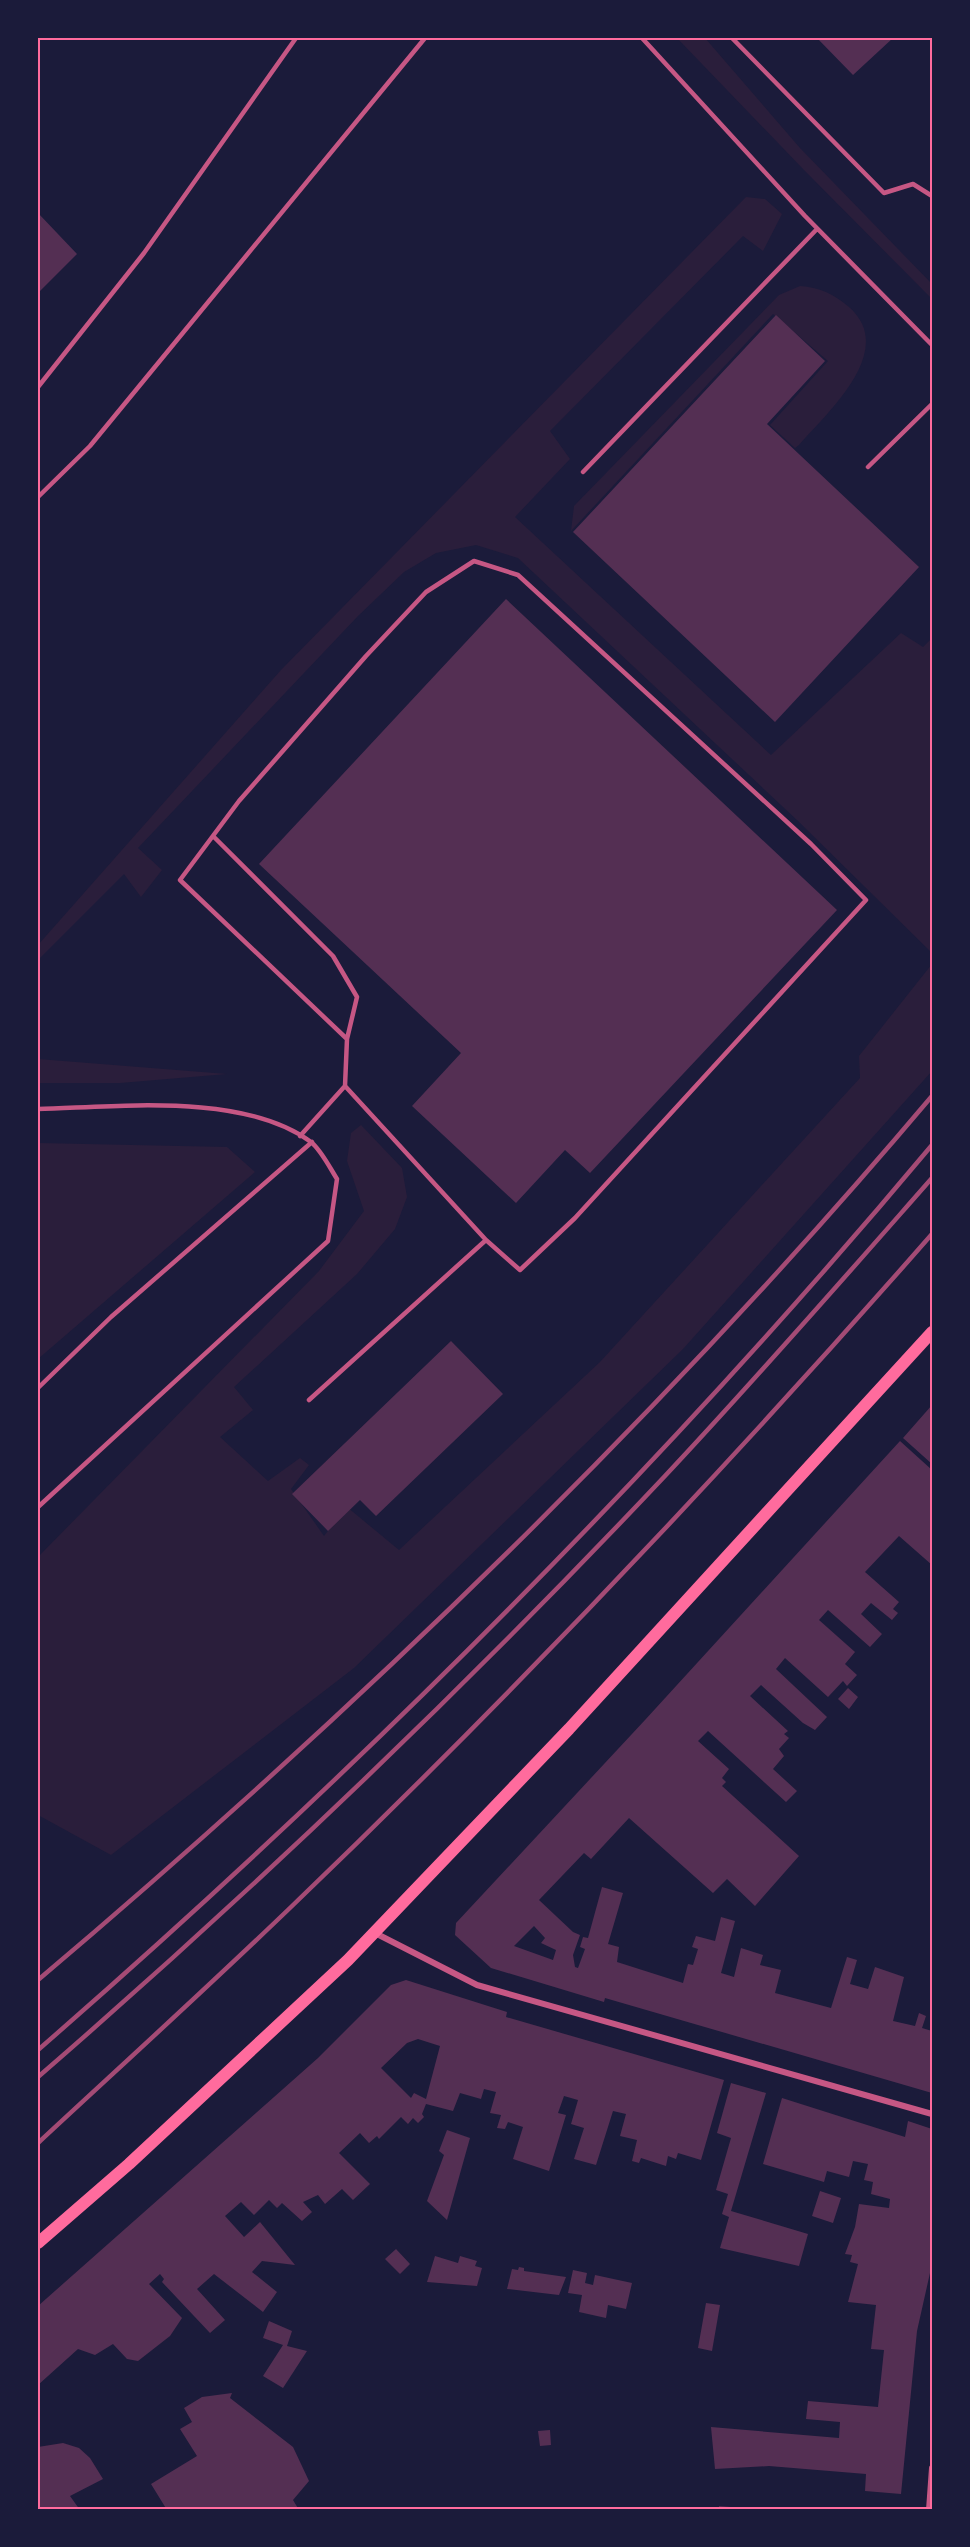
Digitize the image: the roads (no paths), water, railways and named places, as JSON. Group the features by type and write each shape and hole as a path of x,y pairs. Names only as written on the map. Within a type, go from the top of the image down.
{"main road":[{"path":"38,2243 129,2164 375,1933 569,1729 933,1332"}],"street":[{"path":"375,1933 477,1984 933,2114"},
{"path":"929,2510 933,2468"}],"lane":[{"path":"38,387 144,253 296,38"},
{"path":"38,497 90,446 425,38"},
{"path":"642,38 818,229 933,345"},
{"path":"732,38 884,193 913,184 933,196"},
{"path":"583,472 818,229"},
{"path":"868,467 933,404"},
{"path":"345,1086 486,1240 520,1270 575,1218 866,900 811,844 518,575 474,561 426,592 239,801 180,880 346,1039"},
{"path":"213,836 333,956 357,997 346,1039 345,1086 300,1136"},
{"path":"38,1109 189,1106 258,1116 312,1142 338,1179 328,1241 38,1508"},
{"path":"38,1388 111,1317 312,1142"},
{"path":"309,1400 486,1240"}],"railway":[{"path":"38,1980 275,1773 503,1557 723,1331 829,1215 932,1096"},
{"path":"38,2050 274,1837 503,1615 614,1501 722,1384 829,1266 932,1145"},
{"path":"38,2077 280,1859 359,1785 513,1633 698,1440 932,1178"},
{"path":"38,2143 260,1937 457,1744 699,1493 932,1234"}]}
